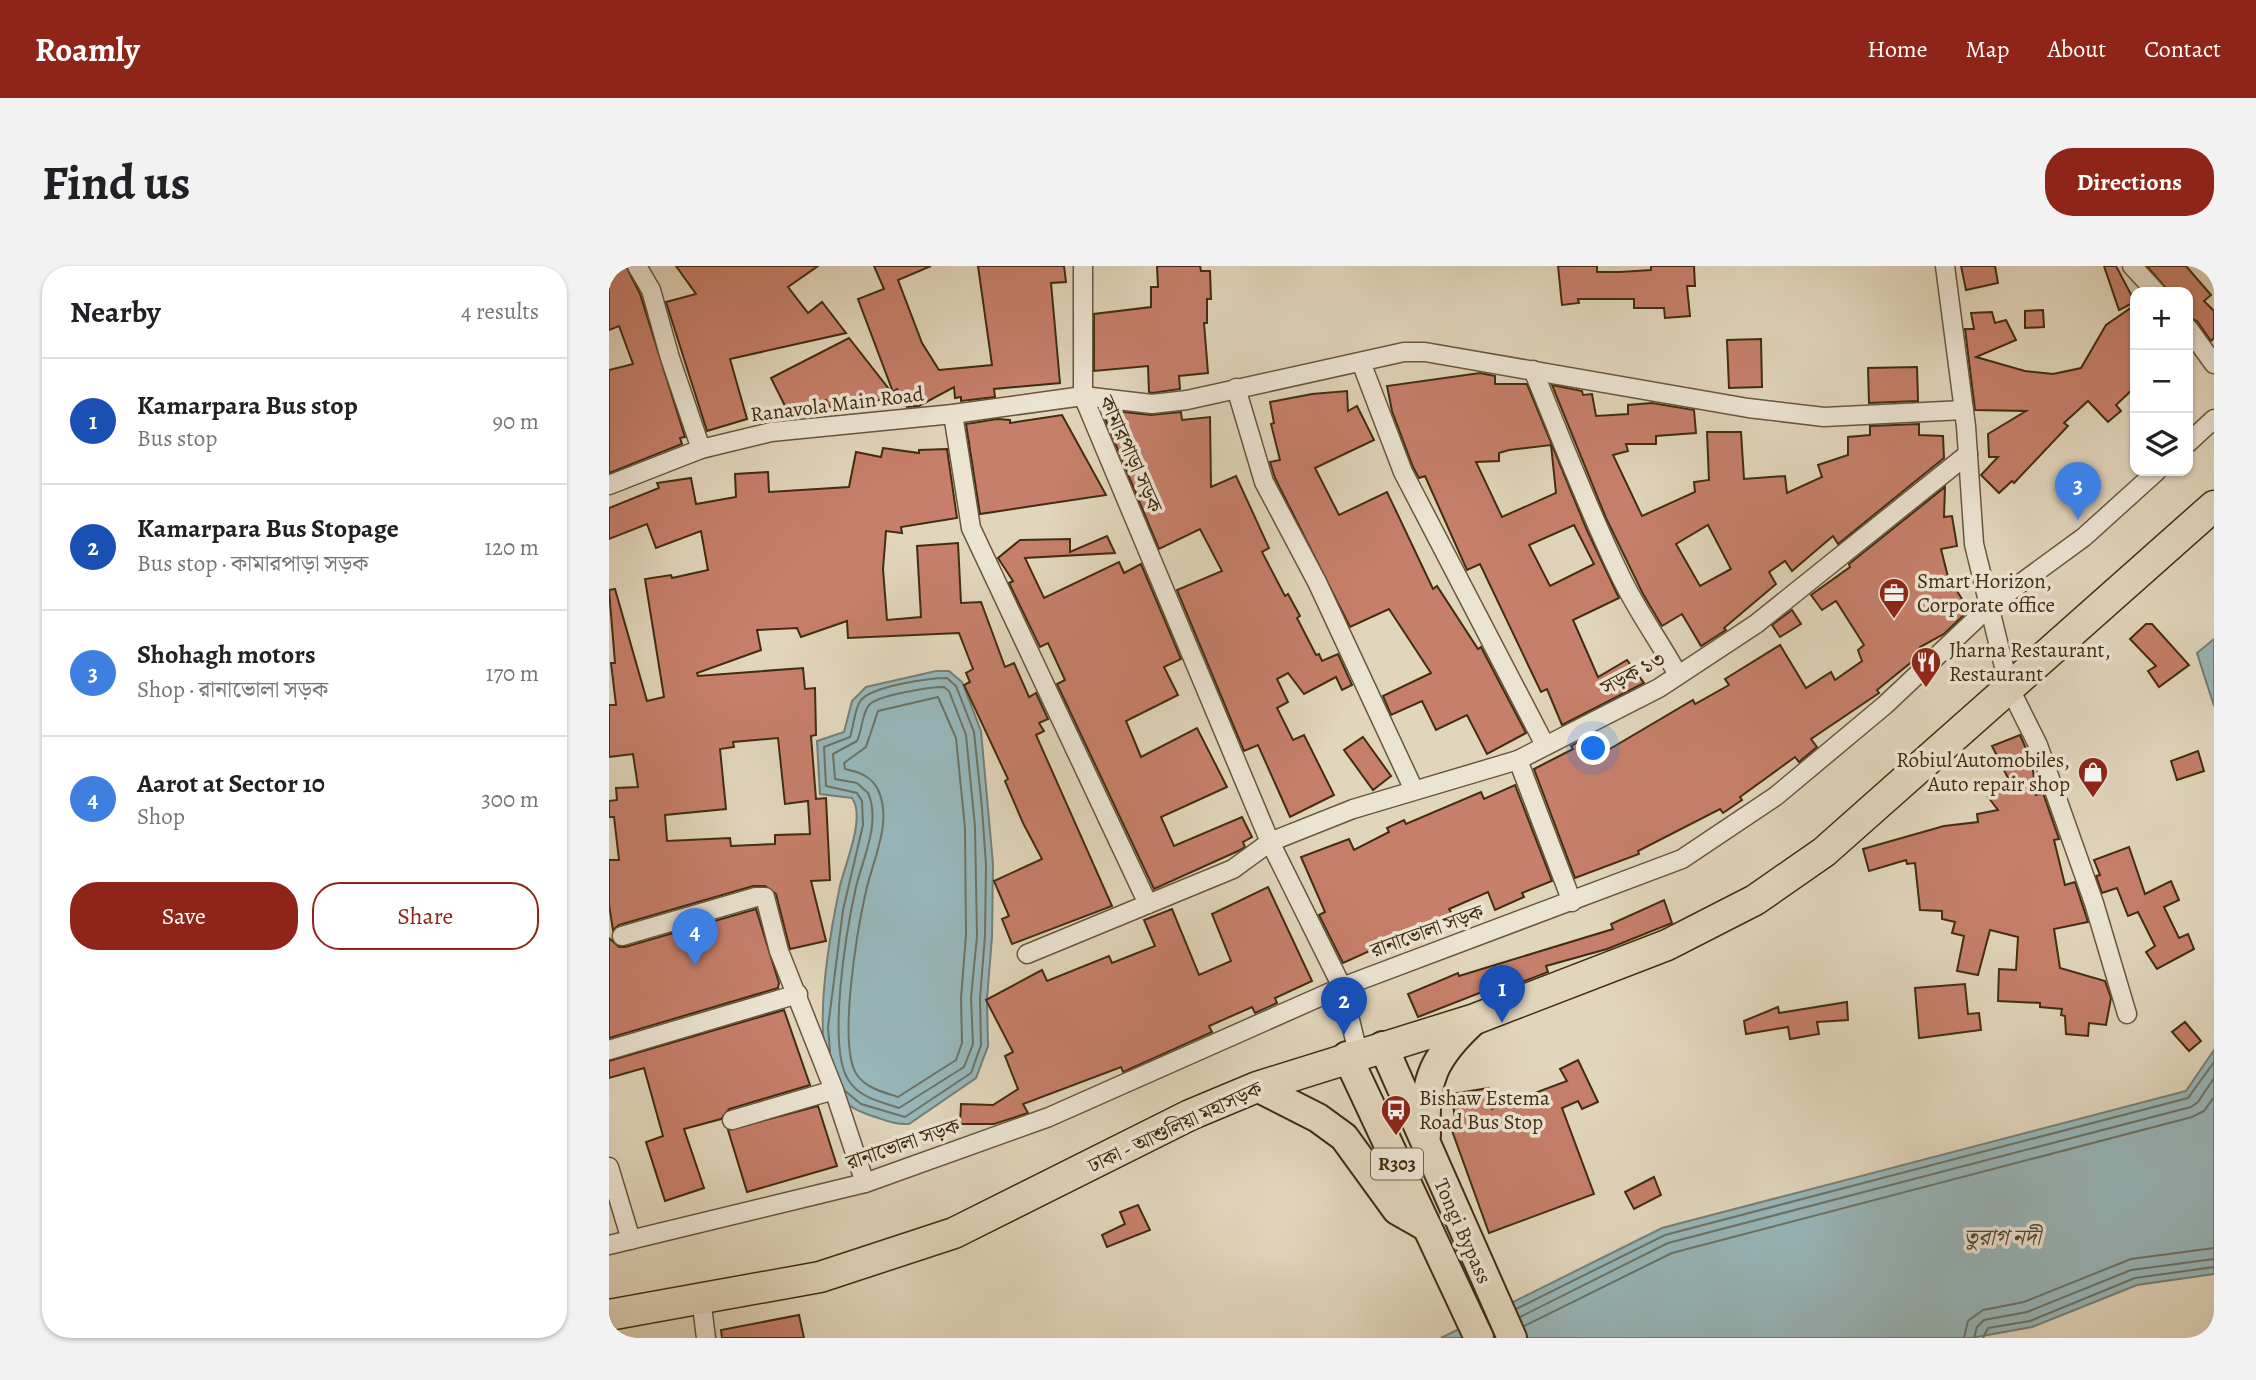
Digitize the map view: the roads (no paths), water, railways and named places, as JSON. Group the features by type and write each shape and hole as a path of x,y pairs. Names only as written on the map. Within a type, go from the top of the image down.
{"highway":[{"name":"ঢাকা - আশুলিয়া মহাসড়ক","path":"609,1315 820,1277 954,1233 1190,1115 1257,1087 1475,1018 1667,945 1755,900 1824,852 2214,506"}],"main road":[{"path":"1426,1147 1424,1105 1429,1080 1438,1058 1475,1018"},
{"name":"Tongi Bypass","path":"1363,1054 1426,1147 1512,1338"},
{"name":"R303","path":"1363,1054 1427,1227 1479,1338"},
{"path":"1257,1087 1318,1118 1343,1137 1397,1210 1427,1227"}],"street":[{"path":"637,266 651,290 670,358 701,449"},
{"path":"1083,266 1083,396 1152,404 1187,400 1404,352 1425,352 1748,408 1824,417 1964,410"},
{"path":"1945,266 1964,410 1974,544 2009,687 2038,745 2094,903 2127,1014"},
{"path":"2132,266 2151,287"},
{"path":"2193,335 2214,364"},
{"path":"1361,362 1403,472 1545,745"},
{"path":"1533,370 1619,573 1647,628 1659,639 1678,675"},
{"path":"1236,388 1263,482 1317,582 1414,790"},
{"name":"কামারপাড়া সড়ক","path":"953,414 1083,396 1270,842 1342,987 1363,1054"},
{"path":"953,414 971,528 1148,904"},
{"name":"Ranavola Main Road","path":"609,485 701,449 771,432 953,414"},
{"path":"2193,438 2214,419"},
{"name":"সড়ক ১৩","path":"1027,954 1233,869 1270,842 1353,810 1518,760 1659,688 1756,624 1968,454"},
{"name":"রানাভোলা সড়ক","path":"609,1245 865,1183 1049,1117 1342,987 1682,859 1776,796 1885,705 1991,605 2084,537 2151,476"},
{"path":"1518,760 1572,902"},
{"path":"622,936 756,897 765,897 779,951 799,994 835,1090 865,1183"},
{"path":"609,1050 799,994"},
{"path":"732,1120 835,1090"},
{"path":"609,1167 631,1240"},
{"path":"701,1298 706,1338"}],"water":[{"path":"2214,639 2214,706 2197,653"},
{"path":"936,671 949,671 962,682 981,731 993,864 992,937 987,999 988,1046 976,1078 909,1124 904,1124 872,1116 848,1104 837,1093 829,1073 824,1048 823,1021 827,962 840,886 857,817 852,798 820,794 817,741 844,732 852,701 866,687"},
{"name":"তুরাগ নদী","path":"2214,1050 2214,1274 2137,1285 2032,1327 1971,1338 1441,1338 1662,1228 2186,1091"}],"place":[{"name":"Shohagh motors","path":"2078,520"},
{"name":"Smart Horizon, Corporate office","path":"1894,620"},
{"name":"Jharna Restaurant, Restaurant","path":"1926,689"},
{"name":"Robiul Automobiles, Auto repair shop","path":"2093,799"},
{"name":"Aarot at Sector 10","path":"695,966"},
{"name":"Kamarpara Bus stop","path":"1502,1023"},
{"name":"Kamarpara Bus Stopage","path":"1344,1035"},
{"name":"Bishaw Estema Road Bus Stop","path":"1396,1137"}]}
